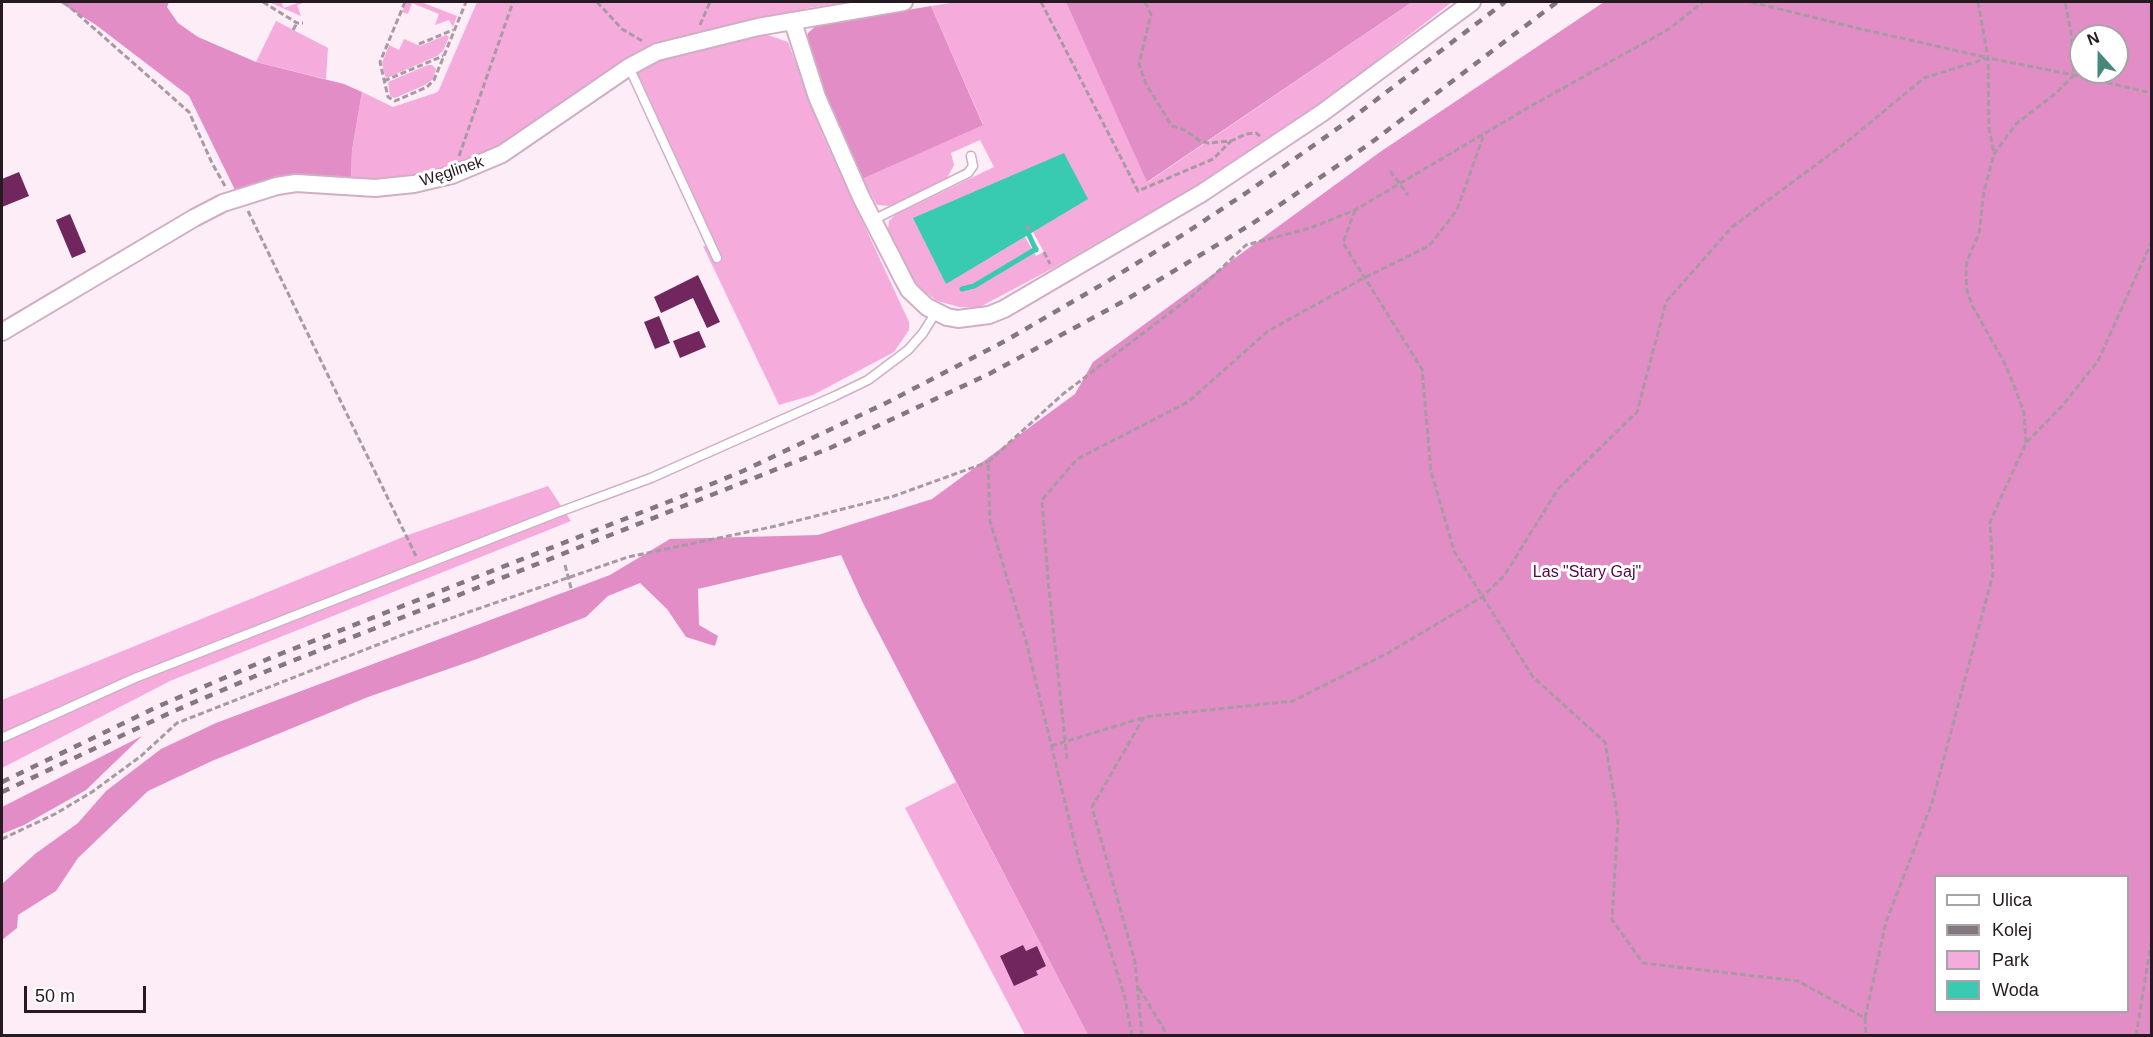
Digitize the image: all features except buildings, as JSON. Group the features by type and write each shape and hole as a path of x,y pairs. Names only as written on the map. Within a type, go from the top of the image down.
{"street":[{"name":"Węglinek","path":"2,332 194,218 232,200 277,186 296,183 375,188 414,184 452,175 502,154 628,67 657,52 758,27 904,2"},
{"path":"793,22 817,97 873,220 909,290 927,307 958,319 988,315 1004,309 1162,217 1322,113 1472,2"}],"lane":[{"path":"628,67 717,258"},
{"path":"873,220 968,174 973,166 971,156"},
{"path":"2,738 135,678 651,478 843,392 867,380 908,350 923,333 936,312"}],"path":[{"path":"64,2 189,112 232,200 244,204 421,566"},
{"path":"263,2 297,23 303,23"},
{"path":"405,2 380,62 388,98 395,101 427,87 434,80 466,2"},
{"path":"452,175 513,2"},
{"path":"597,2 622,29 657,52"},
{"path":"693,42 710,2"},
{"path":"1041,2 1138,191 1213,159 1231,141"},
{"path":"1144,2 1151,14 1138,64 1141,74 1172,126 1185,130 1200,141 1216,144 1256,133 1265,139 1271,148"},
{"path":"2,839 55,814 92,792 141,756 177,723 405,634 628,557 776,526 894,496 988,462 1063,394 1191,296 1246,245 1310,228 1355,210 1530,106 1669,29 1703,2"},
{"path":"1751,2 1988,58 2069,74"},
{"path":"1978,2 1988,58 1989,128 1995,154"},
{"path":"2065,2 2069,24"},
{"path":"293,30 297,23"},
{"path":"419,44 454,29"},
{"path":"384,81 444,56"},
{"path":"1051,746 1144,717 1293,701 1388,653 1482,597 1504,576 1558,489 1637,412 1666,302 1732,227 1848,141 1924,78 1988,58"},
{"path":"2026,443 2024,413 2015,388 2005,364 1979,321 1967,291 1967,261 1979,234 1984,191 1995,154 2016,124 2069,80"},
{"path":"2112,84 2151,93"},
{"path":"1067,759 1042,500 1077,459 1188,402 1268,331 1364,278 1429,246 1457,210 1484,135"},
{"path":"1390,171 1407,195"},
{"path":"1355,210 1343,243 1422,369 1431,471 1454,551 1533,677 1605,742 1618,819 1612,920 1643,963 1798,981 1865,1018"},
{"path":"1027,225 1031,233"},
{"path":"1866,1035 1865,1018 1886,922 1932,803 1993,574 1990,522 2026,443 2062,406 2098,361 2151,241"},
{"path":"1044,252 1052,269"},
{"path":"988,462 990,521 1026,641 1080,864 1125,998 1132,1035"},
{"path":"565,565 572,592"},
{"path":"1142,1035 1135,962 1092,807 1144,717"},
{"path":"2136,1035 2151,937"},
{"path":"1138,987 1168,1035"}],"green space":[{"path":"59,2 169,2 167,7 178,23 198,37 256,62 344,84 362,92 352,150 351,180 236,192 189,96 96,25"},
{"path":"269,2 281,2 284,8 306,2 297,5 301,16"},
{"path":"406,2 421,2 457,16 453,27 449,20 435,25 439,14 412,3 408,14 402,12"},
{"path":"477,2 847,2 809,8 665,40 627,59 539,121 487,154 448,170 382,182 351,180 352,150 362,92 393,107 438,92"},
{"path":"958,2 1066,2 1148,182 1412,2 1452,2 1304,117 1220,172 1057,266 978,308 959,307 937,301 920,288 909,273 888,228 889,221 895,215 994,167 980,140 951,153 954,165 947,178 890,206 877,205 862,179 983,124 931,6","holes":["1088,199 1033,232 1044,252 1036,256 1025,237 946,284"]},
{"path":"1066,2 1412,2 1147,182"},
{"name":"Las \"Stary Gaj\"","path":"1604,2 2151,2 2151,1035 1088,1035 863,603 841,555 698,589 699,625 718,636 715,646 686,637 667,609 640,583 608,596 586,617 477,659 368,697 212,761 148,791 78,858 56,891 18,915 17,928 2,940 2,884 35,854 78,823 106,791 161,749 216,723 610,575 670,539 818,535 932,499 1075,394 1093,362 1380,152"},
{"path":"931,6 983,125 862,179 811,61 807,43 808,33 817,25"},
{"path":"276,21 328,48 326,79 256,62"},
{"path":"762,33 788,42 823,136 909,322 909,330 894,352 813,395 779,405 703,246 710,246 631,72 648,62"},
{"path":"446,35 449,37 443,51 437,56 387,78 385,76 382,63 389,45 399,50 404,39 420,46"},
{"path":"428,65 436,69 433,79 395,98 390,96 388,82"},
{"path":"548,486 571,521 170,681 2,768 2,700 408,535"},
{"path":"142,736 86,790 24,825 2,834 2,807"},
{"path":"956,782 1088,1035 1025,1035 905,808"}],"water":[{"path":"1064,153 1088,199 946,284 913,218"}],"waterway":[{"path":"1029,235 1036,250"},
{"path":"962,289 974,286 1036,249"}],"railway":[{"path":"2,782 159,706 275,656 743,471 888,402 1005,341 1184,234 1351,119 1505,2"},
{"path":"2,792 174,711 267,671 830,448 989,374 1124,301 1250,225 1368,145 1557,2"}]}
